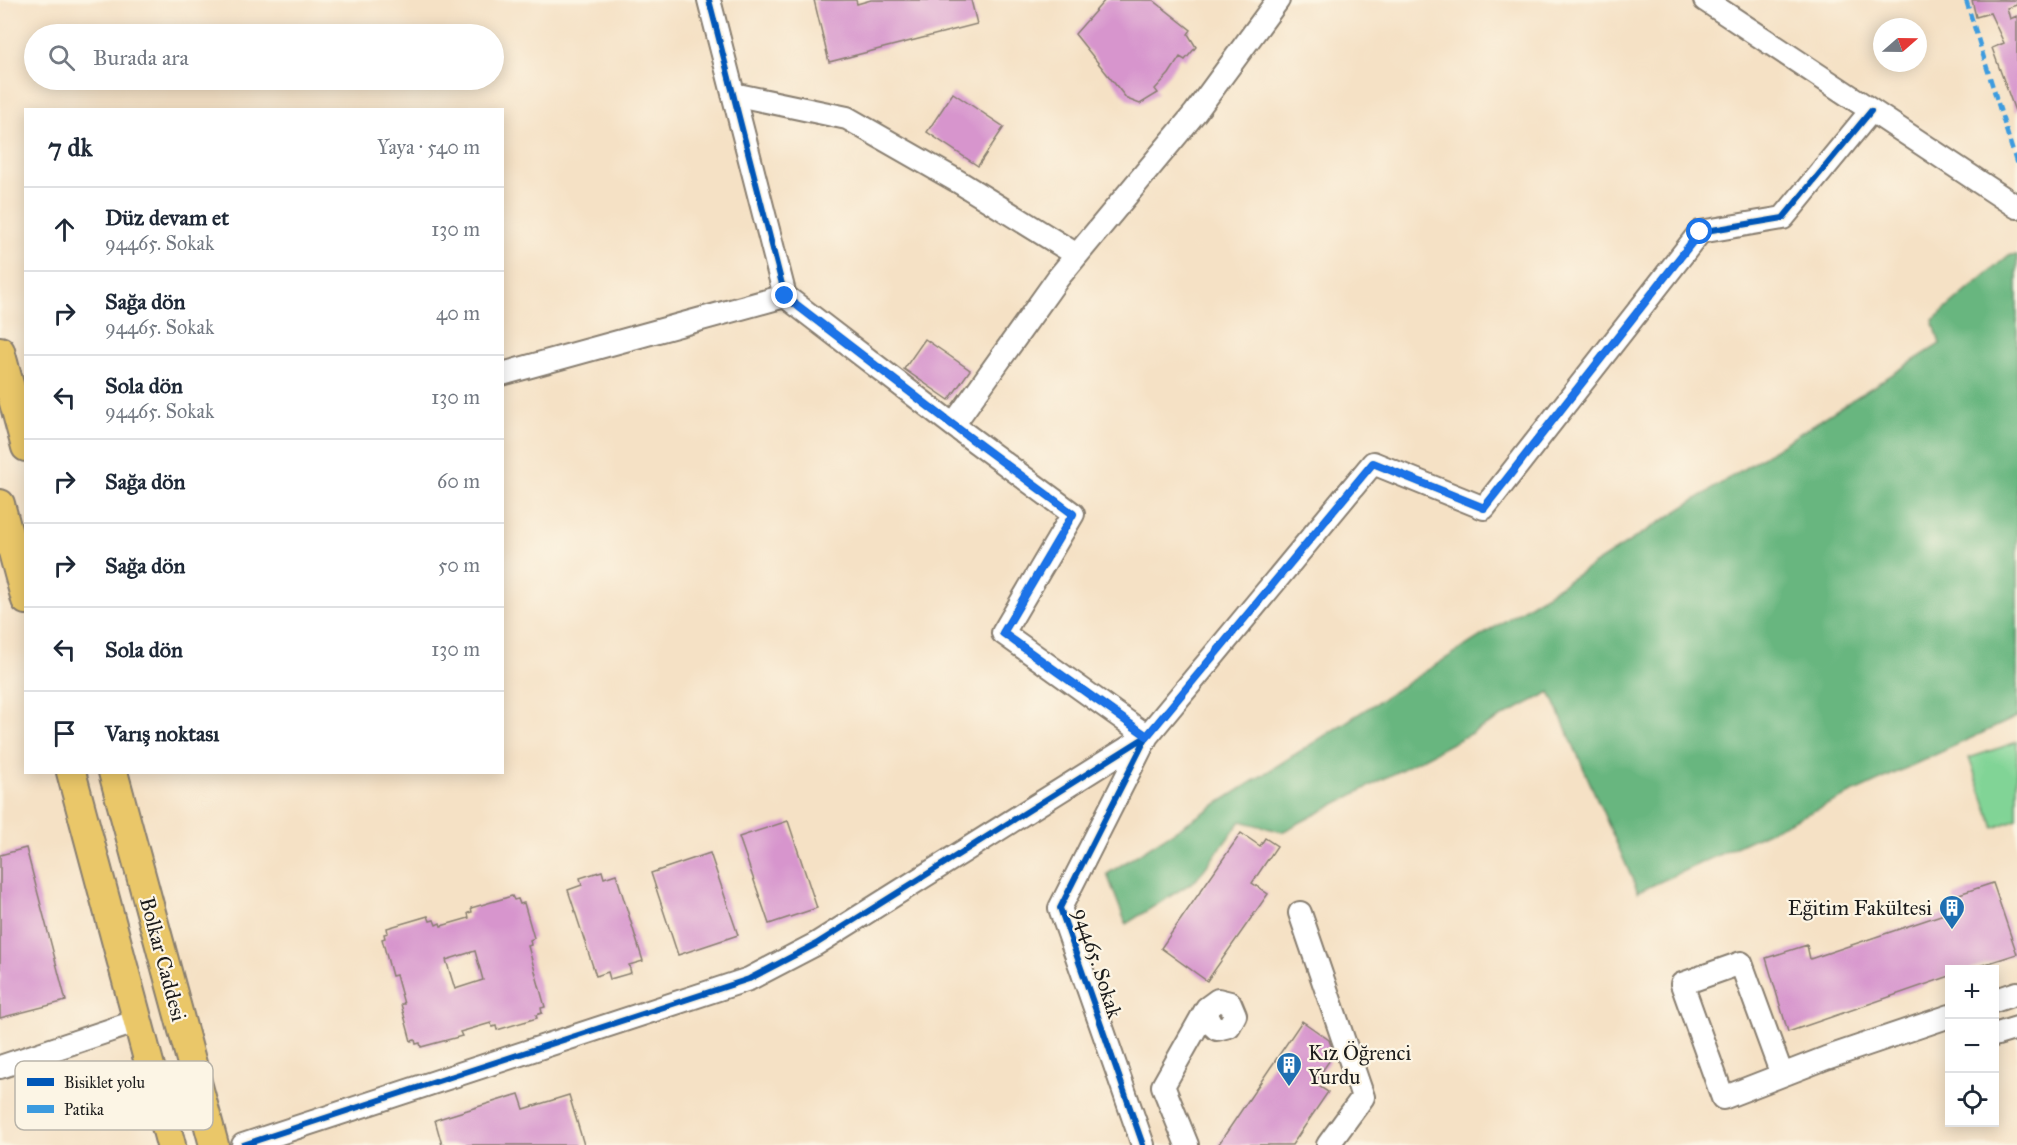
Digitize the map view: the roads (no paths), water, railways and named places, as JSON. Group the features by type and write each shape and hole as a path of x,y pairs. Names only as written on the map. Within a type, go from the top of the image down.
{"main road":[{"path":"0,351 24,440"},
{"path":"0,504 6,547 24,595"},
{"name":"Bolkar Caddesi","path":"72,774 149,1061"},
{"name":"Bolkar Caddesi","path":"114,774 191,1061"},
{"name":"Bolkar Caddesi","path":"167,1130 171,1145"},
{"name":"Bolkar Caddesi","path":"210,1130 214,1145"}],"street":[{"path":"243,1145 749,980 816,944 1147,736 1003,633 1073,514 785,296 709,0"},
{"path":"953,425 1058,278 1195,113 1278,0"},
{"path":"1704,0 2017,207"},
{"path":"733,94 847,118 959,182 1077,255"},
{"name":"94465. Sokak","path":"1143,1145 1060,908 1147,736 1373,463 1484,508 1700,232 1783,218 1871,111"},
{"path":"504,373 785,296"},
{"path":"1300,913 1363,1097 1329,1145"},
{"path":"1782,1075 1741,963 1682,984 1723,1098 1945,1018"},
{"path":"1999,1000 2017,993"},
{"path":"1187,1145 1163,1086 1208,1008"},
{"path":"18,1061 138,1021"},
{"path":"1999,1034 2017,1028"},
{"path":"0,1067 15,1062"}],"place":[{"name":"Eğitim Fakültesi","path":"1952,931"},
{"name":"Kız Öğrenci Yurdu","path":"1289,1088"}]}
